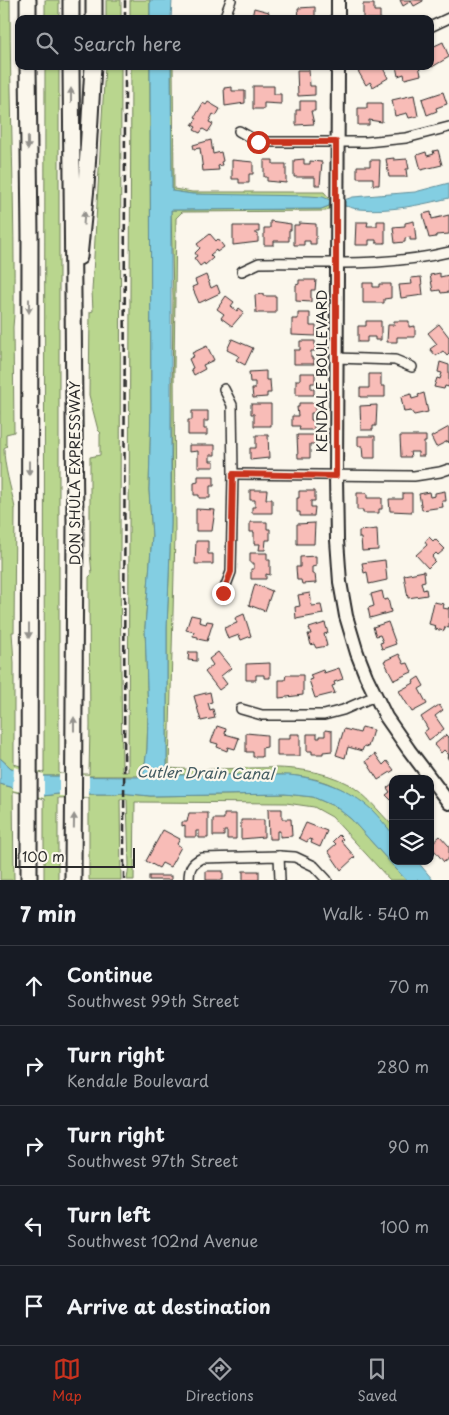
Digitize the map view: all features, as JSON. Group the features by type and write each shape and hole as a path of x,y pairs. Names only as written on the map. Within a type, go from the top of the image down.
{"highway":[{"path":"28,0 28,15"},
{"path":"71,0 71,15"},
{"path":"94,0 94,15"},
{"path":"28,70 30,236 29,880"},
{"name":"DON SHULA EXPRESSWAY","path":"71,70 74,524 73,880"},
{"path":"72,301 82,242 93,70"}],"street":[{"path":"225,15 231,0"},
{"path":"338,0 338,15"},
{"path":"434,26 449,18"},
{"name":"KENDALE BOULEVARD","path":"338,70 336,142 336,476 338,555 342,594 357,653 375,696 386,717 408,750 448,799"},
{"path":"238,131 258,142 336,142 388,140 424,134 449,126"},
{"path":"242,271 259,263 395,261 449,252"},
{"path":"336,358 395,360 412,367"},
{"path":"223,593 231,572 233,474 232,405 224,389"},
{"path":"233,474 414,476 449,469"},
{"path":"241,709 262,715 324,715 343,710 375,696"},
{"path":"280,856 280,880"},
{"path":"189,880 189,871 193,863 200,859 211,857 280,856 305,861 316,868 327,880"}],"green space":[{"path":"0,0 10,0 14,236 14,432 6,434 7,446 4,448 4,455 15,508 14,632 12,632 14,663 14,764 44,772 45,70 59,70 60,774 89,774 89,577 92,574 90,553 90,457 100,455 101,433 98,430 89,395 90,312 93,311 92,291 105,70 121,70 120,562 122,772 128,772 131,70 150,70 151,408 149,490 152,536 145,627 148,715 144,771 140,776 41,776 11,768 0,758"},
{"path":"45,0 59,0 59,15 45,15"},
{"path":"106,0 121,0 121,15 106,15"},
{"path":"130,0 150,0 150,15 130,15"},
{"path":"171,70 173,70 174,189 192,192 324,192 330,200 192,194 172,191"},
{"path":"330,200 330,208 326,211 182,212 176,218 174,370 175,535 169,768 284,768 328,776 348,784 366,798 389,822 389,830 355,798 337,787 317,780 287,775 170,775 167,773 167,628 171,524 173,296 171,210 321,209 329,206"},
{"path":"0,784 43,796 120,793 150,796 285,794 313,797 336,807 351,819 389,861 389,865 392,865 406,880 390,880 332,817 314,807 286,803 135,802 134,880 127,880 129,865 127,799 120,799 121,880 89,880 89,797 58,798 58,880 44,880 44,799 13,791 14,880 0,880"}],"water":[{"path":"150,0 172,0 171,15 150,15"},
{"path":"150,70 171,70 172,191 192,194 309,196 323,197 330,200 329,206 321,209 171,210 171,524 167,628 167,772 170,775 289,775 322,782 344,790 375,813 389,829 389,861 351,819 336,807 313,797 285,794 150,796 121,793 43,796 0,784 0,758 11,768 41,776 138,777 142,775 147,749 148,715 145,627 152,536 149,490 151,408"},
{"path":"449,183 449,198 427,203 382,210 357,209 344,206 344,200 353,197 415,192"},
{"path":"392,865 420,865 433,880 406,880"}],"pier":[{"path":"14,767 44,774 44,798 13,790"},
{"path":"59,774 89,775 89,797 59,796"}],"building":[{"path":"400,0 423,1 414,6 411,1 403,6"},
{"path":"363,4 374,4 374,11 380,11 380,15 363,15"},
{"path":"315,7 315,15 299,15 298,8"},
{"path":"254,8 269,12 268,15 252,15"},
{"path":"443,42 449,57 434,66 434,46"},
{"path":"297,70 309,70 310,86 315,86 315,95 298,96"},
{"path":"384,70 388,78 373,87 370,82 366,85 358,71"},
{"path":"397,70 420,70 421,75 405,79 404,74 398,76"},
{"path":"253,86 274,86 274,94 281,94 281,104 264,103 264,109 253,109"},
{"path":"232,87 232,91 245,91 245,103 225,106 224,88"},
{"path":"443,92 447,104 436,108 437,111 427,115 422,99"},
{"path":"414,95 418,116 409,118 407,113 395,116 392,100"},
{"path":"300,101 315,101 315,111 311,111 314,124 296,125 296,110 300,110"},
{"path":"208,102 220,109 216,116 213,114 209,122 213,124 208,132 203,129 200,133 194,130 196,127 192,125 203,103 206,105"},
{"path":"367,103 382,103 382,122 369,120 369,125 358,125 358,108 367,108"},
{"path":"211,140 213,154 221,152 222,165 218,166 219,170 203,171 200,148 194,149 193,145"},
{"path":"438,150 442,165 421,170 417,155 426,152 427,156 434,154 433,151"},
{"path":"394,158 394,160 407,159 409,169 406,169 407,177 389,177 386,159"},
{"path":"304,159 304,164 310,164 310,161 322,162 320,185 315,185 315,177 294,177 294,160"},
{"path":"232,160 253,162 253,174 249,174 249,183 239,183 239,179 232,179"},
{"path":"264,160 273,160 273,164 286,164 286,183 267,181 267,177 264,177"},
{"path":"370,160 380,160 379,185 373,185 373,178 357,178 357,166 370,166"},
{"path":"431,212 432,219 449,215 449,234 436,235 436,237 429,238 423,214"},
{"path":"270,221 291,224 289,241 274,241 274,245 264,245 264,228 270,228"},
{"path":"377,221 385,221 385,243 376,243 376,240 369,240 369,245 355,245 356,222 368,222 367,226 377,226"},
{"path":"414,221 416,240 410,240 410,237 405,238 405,242 395,243 393,227 405,226 405,223"},
{"path":"299,223 316,224 316,244 304,241 304,245 294,245 294,225 299,225"},
{"path":"233,226 259,226 259,232 256,232 258,234 258,242 233,245"},
{"path":"210,234 216,241 218,239 224,247 217,252 216,250 210,255 213,258 205,265 204,263 200,266 194,258 197,256 195,253 200,248 197,244"},
{"path":"440,273 440,277 449,275 449,292 433,291 430,275"},
{"path":"206,275 211,288 217,285 220,293 199,303 192,287 197,285 195,280"},
{"path":"421,277 423,295 401,298 399,285 412,284 411,278"},
{"path":"299,280 316,280 315,290 311,290 311,302 296,301 296,285 299,284"},
{"path":"363,283 373,283 373,287 379,287 379,284 391,284 391,298 384,299 384,303 363,303"},
{"path":"263,294 263,296 276,296 276,313 256,313 255,295"},
{"path":"226,296 234,302 231,306 237,311 239,308 244,312 232,326 221,318 224,314 217,309"},
{"path":"298,313 310,313 310,326 316,326 316,336 292,335 292,319 298,319"},
{"path":"366,321 381,321 381,340 375,340 375,337 367,337 367,342 358,342 358,326 366,326"},
{"path":"394,321 409,321 409,327 415,326 415,337 397,337 397,342 387,342 388,325 394,325"},
{"path":"439,324 449,337 449,354 447,356 443,351 436,356 430,349 437,344 428,333"},
{"path":"232,339 253,348 245,365 236,360 239,356 227,350"},
{"path":"300,341 315,341 315,351 311,351 311,358 314,358 314,364 294,364 294,350 300,350"},
{"path":"207,346 214,360 203,365 205,369 194,375 189,359 194,356 192,353"},
{"path":"440,362 449,365 449,387 445,386 444,389 434,387 437,378 440,379 442,373 438,372"},
{"path":"266,371 266,380 270,380 271,393 267,393 267,397 253,398 252,389 255,389 255,382 250,382 249,372"},
{"path":"300,373 315,373 315,383 311,383 314,395 296,395 296,380 300,380"},
{"path":"369,374 381,374 381,386 385,386 385,397 360,397 360,388 369,388"},
{"path":"424,393 428,412 414,415 411,411 404,412 401,397 411,394 412,399"},
{"path":"299,403 315,403 315,413 311,413 311,420 314,421 314,430 299,430 300,426 292,426 292,416 298,416 297,407 299,407"},
{"path":"251,404 271,404 271,426 254,426 254,414 251,414"},
{"path":"377,405 376,426 373,426 373,430 361,430 360,406"},
{"path":"192,411 208,411 208,421 204,421 204,429 207,429 207,435 188,435 188,420 192,420"},
{"path":"449,427 449,443 448,441 436,447 431,437"},
{"path":"256,435 268,435 269,458 250,460 250,448 256,448"},
{"path":"297,435 315,435 315,444 310,444 310,458 298,458"},
{"path":"358,436 375,436 375,458 363,458 362,446 358,446"},
{"path":"400,436 426,436 424,456 418,456 418,452 410,452 411,457 401,457"},
{"path":"189,445 215,445 215,455 210,455 210,461 214,461 214,467 198,467 198,451 189,452"},
{"path":"198,476 214,476 214,486 210,486 210,498 199,498 199,495 194,495 194,483 198,482"},
{"path":"250,490 267,490 266,499 272,499 272,513 252,513 252,507 255,507 255,500 250,500"},
{"path":"299,491 315,491 315,501 311,501 311,507 315,507 314,516 300,516 300,512 297,512"},
{"path":"445,491 446,501 442,501 443,507 422,510 419,494 429,492 430,497 435,496 435,493"},
{"path":"357,493 367,493 367,498 382,498 382,509 379,509 379,513 363,513 363,510 357,510"},
{"path":"403,493 412,493 412,512 390,511 389,499 403,499"},
{"path":"196,509 215,510 212,531 196,531"},
{"path":"250,522 267,522 267,529 270,529 270,540 266,540 265,550 259,550 260,544 254,544 254,532 250,532"},
{"path":"315,523 314,544 297,544 297,524"},
{"path":"377,529 378,550 362,551 359,531"},
{"path":"429,537 433,541 435,539 445,549 432,557 435,561 428,568 416,555 427,545 425,542"},
{"path":"196,541 208,541 208,554 213,554 213,564 195,564"},
{"path":"250,553 267,553 267,560 270,560 270,575 266,574 266,579 251,579 251,569 254,569 254,563 250,563"},
{"path":"316,556 316,566 312,567 312,574 315,574 316,583 302,584 301,580 297,580 296,567 300,567 300,557"},
{"path":"385,560 387,580 369,584 367,572 364,573 362,563"},
{"path":"424,571 425,581 421,582 423,590 426,589 427,595 408,598 404,575"},
{"path":"255,584 272,591 265,611 249,605"},
{"path":"382,591 384,600 388,599 391,612 370,618 368,608 374,606 371,594"},
{"path":"310,593 312,606 321,605 323,614 296,619 295,607 300,606 298,595"},
{"path":"434,602 444,604 443,608 448,609 449,607 449,628 445,627 444,631 435,629 436,626 429,624"},
{"path":"244,614 251,636 241,640 239,635 228,639 224,628 237,623 235,618"},
{"path":"191,615 200,617 199,622 206,624 207,621 213,622 207,641 198,639 198,637 193,636 194,632 186,630"},
{"path":"388,622 396,644 382,649 380,643 383,642 380,635 376,636 373,627"},
{"path":"325,623 328,633 324,634 327,646 316,648 314,644 311,645 308,634 311,634 309,628"},
{"path":"189,652 197,652 197,661 188,660"},
{"path":"218,652 231,668 221,676 227,684 219,690 205,672 213,665 209,659"},
{"path":"399,654 404,664 408,663 412,672 394,680 384,661"},
{"path":"270,663 270,678 264,678 264,675 256,675 256,680 246,680 246,664"},
{"path":"339,668 343,679 334,682 335,685 332,686 335,693 315,698 309,680 312,679 310,675 323,670 324,673"},
{"path":"286,675 303,675 303,695 279,698 279,680 285,680"},
{"path":"419,677 424,686 419,689 427,704 412,712 399,691 414,683 413,681"},
{"path":"210,692 212,702 208,703 210,710 213,709 215,718 201,721 194,696"},
{"path":"439,705 443,710 435,716 444,729 429,740 424,732 428,729 421,717"},
{"path":"217,726 226,729 225,734 239,738 235,749 228,747 227,751 217,747 218,744 211,742"},
{"path":"362,727 373,730 368,747 364,746 362,751 348,747 345,758 336,755 344,729 360,733"},
{"path":"325,730 332,731 332,751 323,752 323,754 312,754 312,751 307,751 307,734 317,734 317,738 320,738 320,736 325,736"},
{"path":"246,733 267,735 267,747 262,748 262,757 253,757 253,752 246,752"},
{"path":"290,734 300,734 300,756 277,756 277,739 290,739"},
{"path":"446,735 449,738 449,755 444,750 441,753 434,745"},
{"path":"375,754 383,765 387,761 394,770 378,780 366,761"},
{"path":"268,809 282,809 282,819 291,819 292,836 280,837 280,831 277,831 277,839 269,839"},
{"path":"189,813 208,813 208,838 199,838 199,831 196,831 196,837 185,837 185,825 182,826 182,822 187,822"},
{"path":"224,814 236,814 236,839 227,839 227,831 224,831 224,836 213,836 213,819 224,819"},
{"path":"241,820 264,820 264,837 241,839"},
{"path":"306,823 327,831 320,847 311,843 312,840 309,839 307,842 299,838"},
{"path":"163,830 180,839 177,844 181,847 170,867 162,863 159,868 146,861"},
{"path":"339,835 343,839 341,841 355,857 341,870 328,851 336,844 333,841"},
{"path":"440,836 449,846 449,858 444,862 434,850 434,841"},
{"path":"206,871 223,871 223,880 206,880"},
{"path":"243,871 259,871 259,880 243,880"},
{"path":"149,876 171,876 171,880 149,880"}],"railway":[{"path":"125,0 125,15"},
{"path":"124,880 125,70"}],"route":[{"path":"223,593 231,572 233,474 336,476 336,142 258,142"}],"water label":[{"name":"Cutler Drain Canal","path":"205,772"}]}
